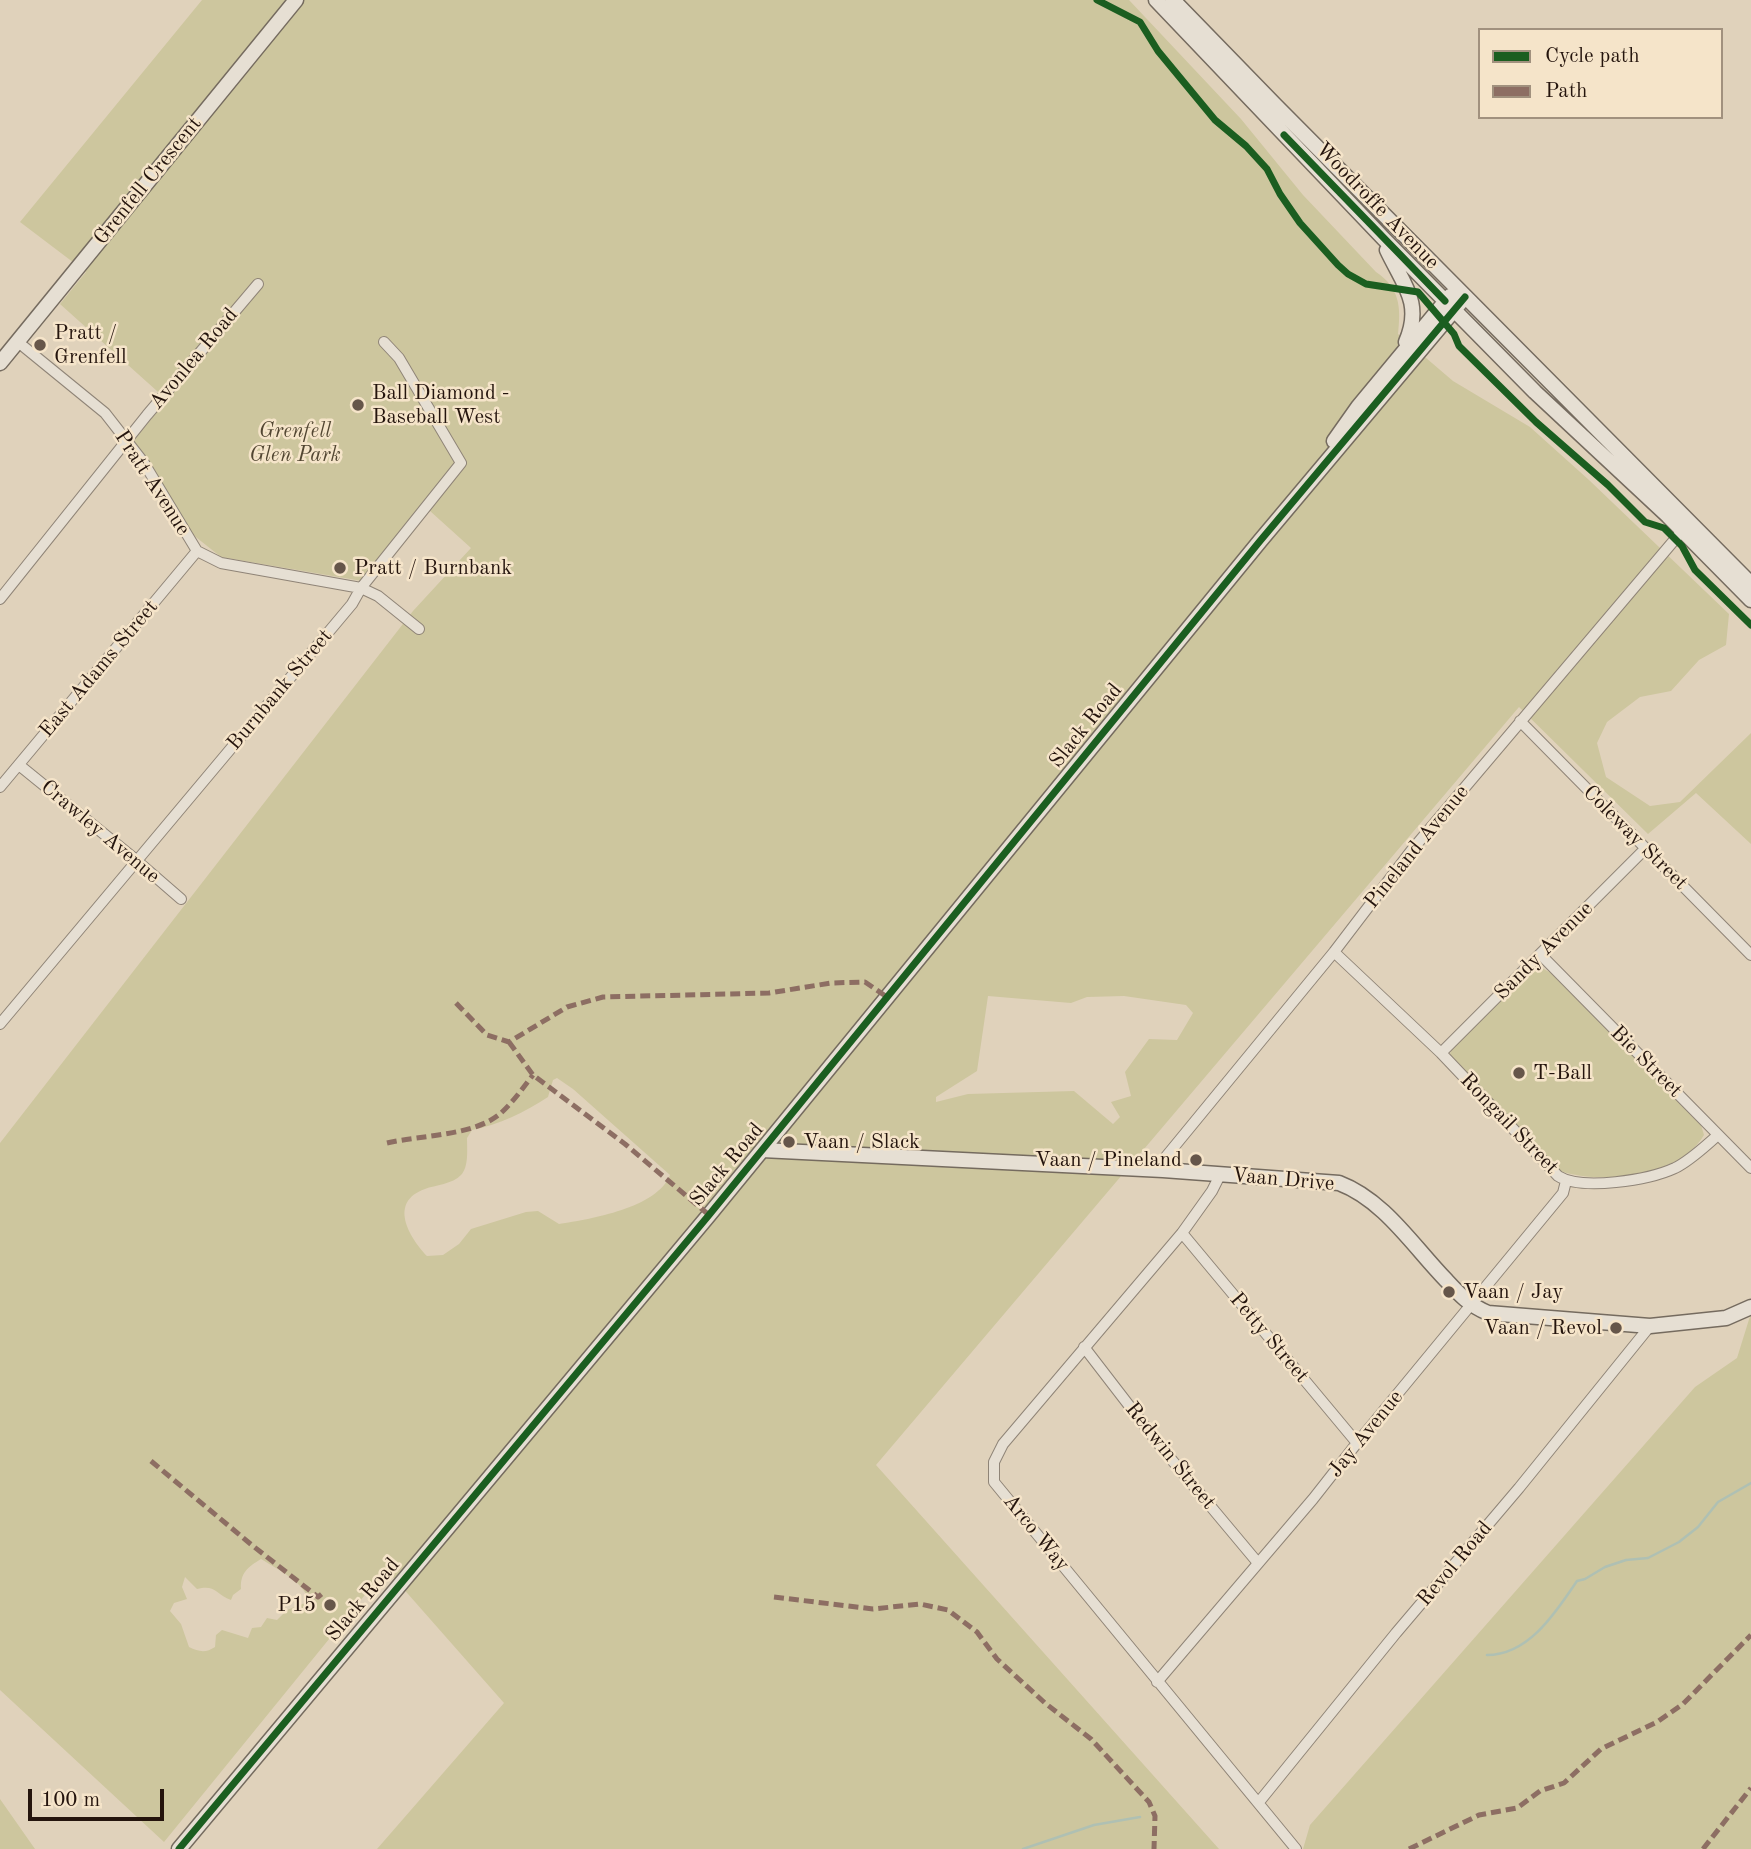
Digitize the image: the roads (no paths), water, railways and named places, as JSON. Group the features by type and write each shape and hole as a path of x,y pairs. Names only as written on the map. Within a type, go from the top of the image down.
{"street":[{"name":"Grenfell Crescent","path":"0,363 296,0"},
{"name":"Woodroffe Avenue","path":"1156,0 1384,239 1545,402 1751,600"},
{"name":"Woodroffe Avenue","path":"1173,0 1751,584"},
{"path":"1384,239 1412,300 1410,333 1401,353"},
{"name":"Avonlea Road","path":"0,599 258,284"},
{"name":"Slack Road","path":"1296,498 1357,407 1401,353 1461,293"},
{"name":"Slack Road","path":"179,1849 762,1150 1296,498 1450,305"},
{"name":"Pratt Avenue","path":"18,342 105,413 128,441 197,551 221,563 360,588 378,596 419,629"},
{"name":"Burnbank Street","path":"0,1024 352,604 360,588 461,463 399,358 384,342"},
{"name":"Pineland Avenue","path":"1163,1170 1164,1159 1334,952 1411,852 1682,531"},
{"name":"East Adams Street","path":"0,787 197,551"},
{"name":"Coleway Street","path":"1520,721 1751,955"},
{"name":"Crawley Avenue","path":"19,765 181,899"},
{"name":"Sandy Avenue","path":"1441,1053 1645,849"},
{"name":"Rongail Street","path":"1334,952 1441,1053 1558,1176 1566,1181 1597,1182 1642,1178 1661,1173 1677,1167 1718,1135"},
{"name":"Bie Street","path":"1541,955 1751,1168"},
{"name":"Vaan Drive","path":"762,1150 1163,1170 1339,1183 1358,1190 1398,1227 1471,1306"},
{"name":"Arco Way","path":"1220,1175 1182,1233 1003,1444 994,1462 994,1482 1296,1849"},
{"name":"Jay Avenue","path":"1157,1682 1313,1499 1356,1443 1471,1306 1563,1193 1566,1181"},
{"name":"Petty Street","path":"1182,1233 1356,1443"},
{"path":"1471,1306 1488,1313 1650,1326 1716,1320 1751,1307"},
{"name":"Revol Road","path":"1259,1802 1396,1633 1519,1489 1650,1326"},
{"name":"Redwin Street","path":"1084,1347 1161,1447 1258,1563"}],"waterway":[{"path":"1487,1655 1516,1648 1528,1640 1560,1606 1577,1581 1626,1560 1648,1558 1679,1542 1698,1527 1718,1502 1751,1483"},
{"path":"1023,1849 1094,1825 1140,1817"}],"place":[{"name":"Pratt / Grenfell","path":"40,345"},
{"name":"Ball Diamond - Baseball West","path":"358,405"},
{"name":"Pratt / Burnbank","path":"340,568"},
{"name":"T-Ball","path":"1519,1073"},
{"name":"Vaan / Slack","path":"789,1142"},
{"name":"Vaan / Pineland","path":"1196,1160"},
{"name":"Vaan / Jay","path":"1449,1292"},
{"name":"Vaan / Revol","path":"1616,1328"},
{"name":"P15","path":"330,1605"}],"park label":[{"name":"Grenfell Glen Park","path":"295,443"}]}
